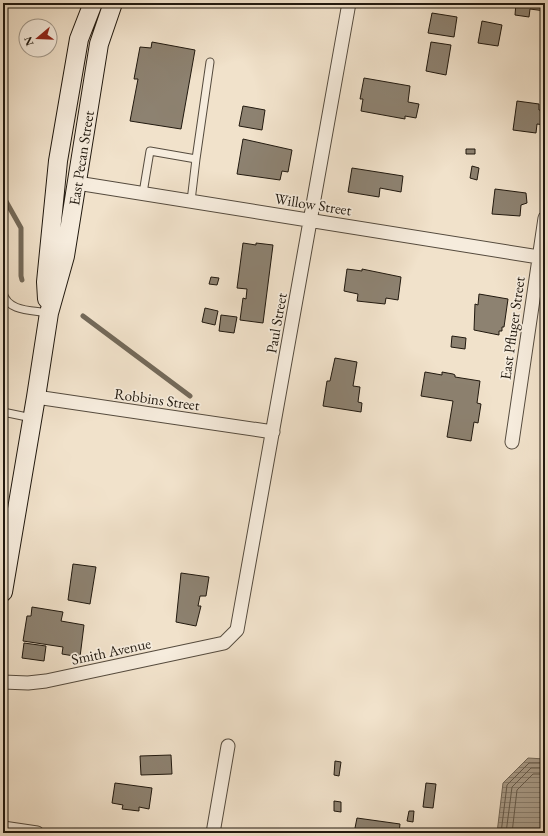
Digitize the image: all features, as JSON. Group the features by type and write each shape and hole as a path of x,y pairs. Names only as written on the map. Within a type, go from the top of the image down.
{"main road":[{"name":"East Pecan Street","path":"49,313 46,282 58,161 79,39 93,3"},
{"path":"98,44 100,3"},
{"name":"East Pecan Street","path":"3,588 33,418 49,313 65,256 98,44 113,3"}],"street":[{"name":"Paul Street","path":"224,644 237,630 349,3"},
{"name":"Willow Street","path":"77,183 542,257"},
{"name":"East Pfluger Street","path":"512,442 542,257 545,218"},
{"name":"Robbins Street","path":"36,397 273,432"},
{"name":"Smith Avenue","path":"3,682 28,683 46,681 224,644"},
{"path":"213,833 228,746"},
{"path":"3,828 37,833"}],"lane":[{"path":"191,201 210,62"},
{"path":"143,193 150,151 196,159"},
{"path":"3,293 5,301 14,307 49,313"},
{"path":"3,412 33,418"}],"water":[{"path":"528,758 545,759 545,833 497,833 503,783"}],"building":[{"path":"516,3 545,3 545,11 530,9 529,17 515,15"},
{"path":"432,13 457,17 454,37 428,33"},
{"path":"482,21 502,25 498,46 478,43"},
{"path":"152,42 195,50 181,129 130,121 138,79 134,79 140,47 151,48"},
{"path":"431,42 451,45 446,75 426,71"},
{"path":"364,78 410,86 408,102 419,104 416,118 405,116 405,119 361,111 363,99 360,99"},
{"path":"517,101 539,104 539,110 545,111 545,125 537,124 536,133 513,130"},
{"path":"243,106 265,110 262,130 239,126"},
{"path":"243,139 292,150 288,172 282,171 280,180 237,174"},
{"path":"466,149 475,149 475,154 466,154"},
{"path":"472,166 479,168 477,180 470,178"},
{"path":"352,168 403,176 401,192 380,188 379,197 348,192"},
{"path":"495,189 526,193 527,203 521,205 520,216 492,214"},
{"path":"243,243 273,245 263,323 240,320 243,298 246,299 247,289 237,288"},
{"path":"347,269 362,271 362,269 401,277 398,300 386,298 385,304 357,301 358,294 344,291"},
{"path":"211,277 219,278 217,285 209,284"},
{"path":"479,294 508,299 504,327 502,327 502,331 499,331 499,335 474,330 475,304 478,305"},
{"path":"205,308 218,311 215,325 202,322"},
{"path":"221,315 237,317 234,333 219,331"},
{"path":"452,336 466,338 465,349 451,347"},
{"path":"335,358 357,362 353,386 360,387 358,402 362,403 361,412 323,406 327,381 330,381"},
{"path":"425,372 442,375 442,372 453,374 455,377 480,381 477,403 481,404 478,423 474,422 471,441 447,437 453,401 421,396"},
{"path":"73,564 96,567 90,604 68,600"},
{"path":"181,573 209,577 206,596 200,596 198,606 201,606 196,626 176,622"},
{"path":"32,607 63,612 61,621 84,625 80,657 62,654 63,647 23,641 27,616 31,616"},
{"path":"24,643 46,646 44,661 22,658"},
{"path":"171,755 172,774 141,775 140,756"},
{"path":"335,761 341,762 339,776 334,775"},
{"path":"115,783 152,788 149,809 139,807 139,811 122,809 123,805 112,803"},
{"path":"426,783 436,784 433,808 423,807"},
{"path":"334,801 341,802 341,812 334,811"},
{"path":"409,811 414,811 413,822 407,821"},
{"path":"357,818 400,824 399,833 354,833"}],"waterway":[{"path":"3,196 21,228 22,280"},
{"path":"83,316 190,396"}]}
